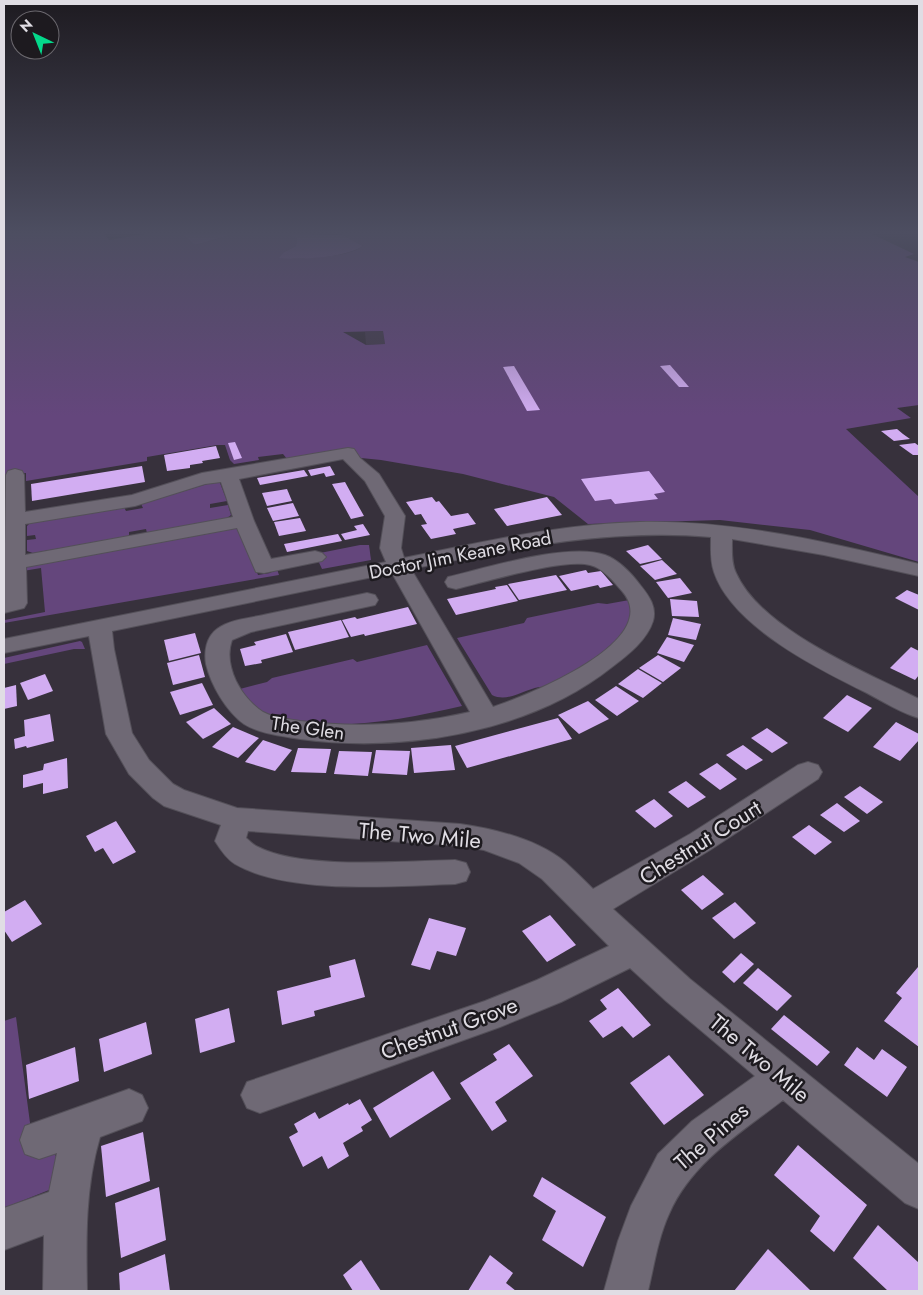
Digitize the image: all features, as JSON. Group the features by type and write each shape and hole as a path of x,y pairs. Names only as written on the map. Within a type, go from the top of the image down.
{"street":[{"path":"15,520 135,500 202,479 348,453 352,461 372,478 395,516 396,523 389,546 391,553 486,717"},
{"path":"12,608 15,563 15,475"},
{"path":"228,475 264,567 315,557"},
{"path":"642,509 656,528"},
{"path":"15,563 244,520"},
{"name":"Doctor Jim Keane Road","path":"4,646 552,536 596,531 656,528 721,532 815,546 919,570"},
{"path":"721,532 725,573 740,597 763,619 780,633 820,658 919,709"},
{"name":"The Glen","path":"367,600 245,626 226,633 219,643 219,661 222,676 235,702 254,718 267,723 302,731 340,735 439,727 486,717 548,697 570,687 587,676 626,643 638,629 643,609 628,584 611,568 596,559 590,558 569,558 456,582"},
{"name":"The Two Mile","path":"100,627 113,714 119,734 131,756 150,779 174,798 237,819 294,825 460,835 486,839 530,855 553,870 589,907 678,990 919,1189"},
{"name":"Chestnut Court","path":"589,907 649,874 764,803 808,772"},
{"path":"237,819 230,841 236,849 255,861 286,869 334,873 455,872"},
{"name":"Chestnut Grove","path":"260,1095 488,1016 557,987 634,950"},
{"name":"The Pines","path":"626,1291 639,1241 651,1206 672,1168 706,1135 783,1078"},
{"path":"39,1140 128,1108"},
{"path":"66,1291 64,1247 66,1206 75,1154 85,1124"},
{"path":"4,1229 66,1206"}],"shaded area":[{"path":"4,294 919,294 919,405 897,408 911,418 846,429 919,497 919,562 810,530 720,520 588,524 554,497 463,474 381,460 321,454 288,460 283,454 258,457 259,460 234,464 230,460 225,445 217,445 147,457 147,461 26,481 26,473 4,475","holes":["383,331 385,344 366,345 343,332"]},
{"path":"383,331 385,344 366,345 365,332"},
{"path":"214,482 220,483 227,501 210,504 210,508 228,505 231,515 227,518 147,533 146,529 129,532 129,536 33,553 27,551 27,540 36,539 35,535 27,536 27,526 30,523 124,507 126,511 143,508 141,504"},
{"path":"236,526 242,530 258,575 270,573 277,569 279,575 4,623 4,611 5,620 45,612 41,568 23,571 26,566"},
{"path":"369,545 371,560 322,569 315,554"},
{"path":"635,599 632,621 607,652 551,688 537,688 507,697 492,695 457,638 524,623 527,618 598,603 607,604"},
{"path":"80,641 85,649 74,649 4,664 4,658"},
{"path":"427,645 462,706 375,722 354,724 310,723 262,713 250,705 236,690 267,682 272,678 353,659 357,662"},
{"path":"16,1017 34,1153 53,1150 57,1159 54,1188 4,1208 4,1021"}],"building":[{"path":"670,365 689,387 679,387 660,366"},
{"path":"514,366 540,410 527,411 503,367"},
{"path":"897,429 910,439 894,441 881,431"},
{"path":"235,442 242,458 234,460 228,443"},
{"path":"915,443 919,446 919,455 913,455 899,445"},
{"path":"216,446 220,458 190,465 190,468 167,471 164,455"},
{"path":"142,466 145,482 32,501 31,484"},
{"path":"330,466 335,475 326,477 324,473 311,476 308,470"},
{"path":"304,470 308,476 260,485 257,478"},
{"path":"649,471 665,492 654,494 658,499 615,504 611,499 595,501 581,479"},
{"path":"345,482 364,516 351,519 332,484"},
{"path":"287,489 292,501 267,506 262,493"},
{"path":"432,497 436,502 439,501 451,516 468,513 476,524 453,529 456,534 431,539 421,525 427,524 421,514 415,515 406,502"},
{"path":"547,497 562,515 507,526 494,509"},
{"path":"293,503 299,516 273,521 267,508"},
{"path":"300,518 306,531 279,536 274,522"},
{"path":"363,524 370,535 345,540 341,534 357,530 354,526"},
{"path":"338,534 342,541 287,552 284,544"},
{"path":"648,545 662,559 640,564 626,551"},
{"path":"662,560 677,574 655,580 640,566"},
{"path":"586,570 588,573 601,571 613,585 600,588 598,585 571,591 559,576"},
{"path":"556,575 567,590 519,600 508,584"},
{"path":"680,578 692,593 668,598 656,582"},
{"path":"507,585 518,601 456,615 447,599 496,589 495,587"},
{"path":"907,590 919,595 919,610 895,598"},
{"path":"670,599 697,601 699,617 672,616"},
{"path":"408,607 417,624 365,636 364,634 351,637 342,620 355,617 357,619"},
{"path":"673,618 701,624 696,640 668,635"},
{"path":"341,620 349,637 295,650 288,632"},
{"path":"195,633 201,653 169,661 164,640"},
{"path":"286,634 293,652 261,660 262,663 245,666 240,649 256,645 254,642"},
{"path":"667,637 694,645 684,662 657,653"},
{"path":"911,647 919,651 919,675 915,680 890,668"},
{"path":"199,655 205,677 173,685 167,663"},
{"path":"658,655 681,668 663,682 639,668"},
{"path":"638,669 662,683 643,698 618,684"},
{"path":"45,674 53,691 28,700 20,683"},
{"path":"202,683 213,705 180,715 170,692"},
{"path":"16,685 17,706 4,709 4,688"},
{"path":"616,686 639,701 617,716 595,700"},
{"path":"847,695 872,708 848,732 823,718"},
{"path":"588,701 609,719 579,734 558,715"},
{"path":"214,708 231,724 203,739 186,722"},
{"path":"50,714 54,741 15,749 14,739 25,736 24,720"},
{"path":"558,718 572,739 467,768 455,746"},
{"path":"896,722 919,734 919,740 900,761 873,747"},
{"path":"233,727 259,738 238,758 212,747"},
{"path":"767,728 788,743 772,753 751,738"},
{"path":"263,740 292,750 275,771 245,762"},
{"path":"451,745 455,770 414,773 411,748"},
{"path":"743,745 763,760 746,770 726,755"},
{"path":"298,748 331,749 326,773 291,772"},
{"path":"376,750 410,751 407,775 372,773"},
{"path":"339,751 372,752 368,776 334,774"},
{"path":"67,758 68,788 43,794 43,783 23,788 23,775 43,770 44,764"},
{"path":"717,763 737,779 720,790 699,774"},
{"path":"686,781 706,797 688,808 668,792"},
{"path":"860,786 883,802 867,814 844,797"},
{"path":"654,799 673,816 655,828 635,811"},
{"path":"837,803 860,821 844,832 820,815"},
{"path":"116,821 136,852 113,864 103,848 95,852 86,836"},
{"path":"809,825 832,842 815,855 792,837"},
{"path":"703,875 724,894 702,910 681,890"},
{"path":"25,900 42,924 12,942 4,930 4,912"},
{"path":"735,902 756,923 734,939 712,918"},
{"path":"550,915 576,945 547,962 522,931"},
{"path":"429,918 466,928 456,956 437,951 430,970 411,965"},
{"path":"741,953 754,964 734,983 722,972"},
{"path":"355,959 365,997 314,1011 315,1016 282,1025 277,991 331,977 329,966"},
{"path":"918,967 919,1047 884,1021 902,998 896,993"},
{"path":"758,968 792,996 777,1011 743,983"},
{"path":"618,988 651,1025 633,1038 622,1026 603,1038 589,1021 607,1009 600,1000"},
{"path":"229,1008 235,1042 200,1053 195,1019"},
{"path":"784,1015 830,1052 817,1066 771,1029"},
{"path":"146,1022 152,1054 104,1072 99,1039"},
{"path":"509,1044 533,1076 495,1102 507,1121 492,1131 460,1083 497,1060 493,1054"},
{"path":"75,1047 79,1081 29,1099 26,1065"},
{"path":"857,1047 874,1060 882,1049 907,1067 887,1097 844,1065"},
{"path":"669,1055 704,1095 664,1125 630,1083"},
{"path":"433,1071 451,1099 390,1138 373,1108"},
{"path":"360,1099 372,1120 361,1127 363,1131 343,1143 349,1156 328,1169 322,1156 303,1167 289,1137 298,1132 294,1124 315,1112 319,1119 348,1103 349,1105"},
{"path":"143,1132 150,1181 106,1197 101,1146"},
{"path":"798,1145 867,1205 834,1252 810,1231 820,1216 774,1175"},
{"path":"542,1177 606,1217 583,1267 542,1240 556,1211 533,1196"},
{"path":"159,1187 166,1240 121,1258 115,1203"},
{"path":"878,1225 919,1263 919,1291 888,1291 853,1258"},
{"path":"768,1249 811,1291 734,1291"},
{"path":"165,1254 170,1291 120,1291 119,1273"},
{"path":"490,1255 513,1273 506,1283 516,1291 468,1291"},
{"path":"361,1260 381,1291 353,1291 343,1275"}]}
